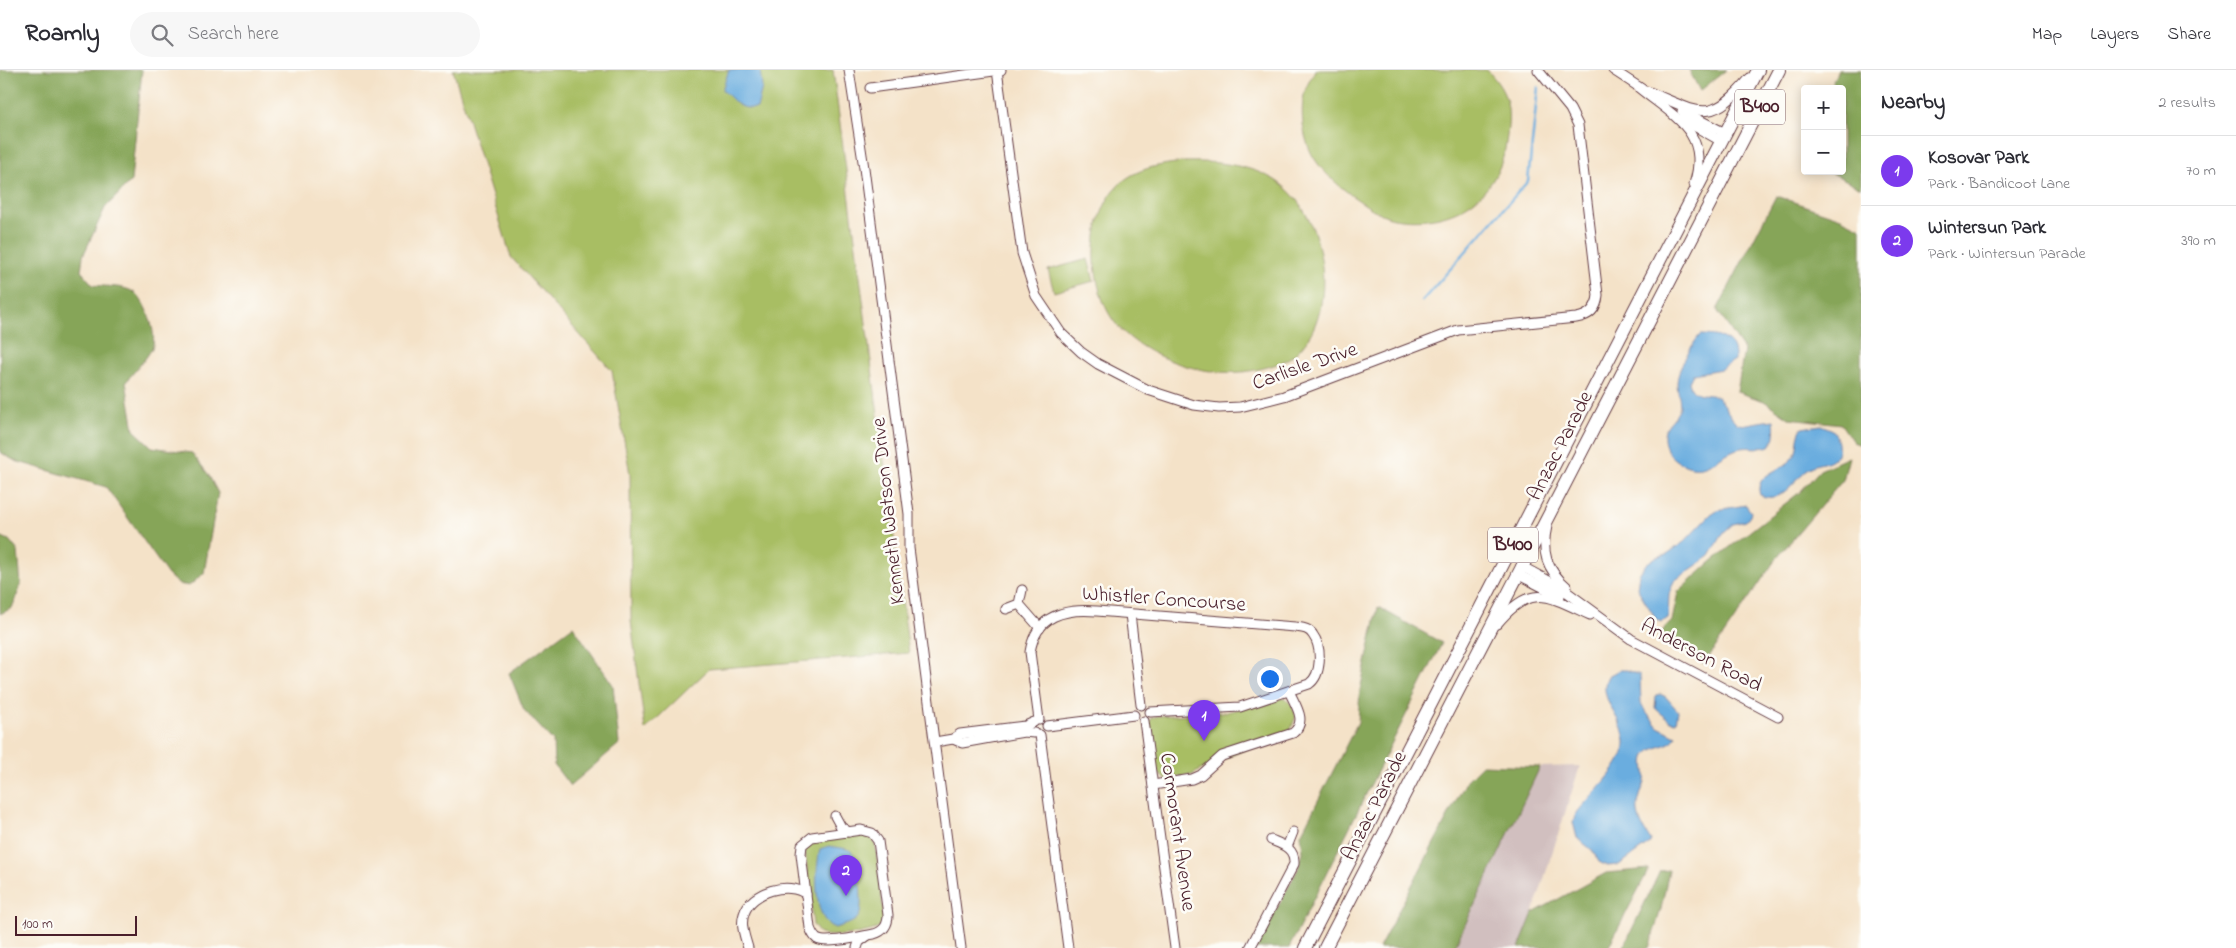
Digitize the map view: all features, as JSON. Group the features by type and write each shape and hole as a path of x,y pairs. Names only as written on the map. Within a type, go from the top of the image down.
{"main road":[{"name":"Anzac Parade","path":"1306,948 1757,70"},
{"name":"Anzac Parade","path":"1325,948 1779,70"},
{"path":"1723,137 1740,144"},
{"path":"1504,562 1519,570"}],"street":[{"name":"Kenneth Watson Drive","path":"849,70 864,168 909,514 909,548 961,948"},
{"name":"Carlisle Drive","path":"870,88 999,70 1022,253 1031,286 1041,306 1064,337 1098,364 1148,390 1171,399 1194,405 1225,408 1256,404 1284,396 1458,330 1576,318 1591,311 1596,305 1598,296 1578,125 1570,109 1538,70"},
{"path":"1612,70 1684,120 1723,137"},
{"path":"1638,87 1690,109 1705,111 1718,108 1729,101 1757,70"},
{"path":"1638,87 1684,126 1697,144 1699,166 1684,213"},
{"name":"Anderson Road","path":"1553,506 1544,544 1544,556 1548,566 1558,579 1605,621"},
{"name":"Anderson Road","path":"1519,570 1646,647 1778,717"},
{"path":"1019,604 1022,590"},
{"name":"Anderson Road","path":"1485,637 1514,605 1534,597 1554,598 1605,621"},
{"path":"1006,609 1019,604"},
{"path":"1019,604 1040,628 1034,637 1030,652 1037,721 1032,728 1037,734 1068,948"},
{"name":"Whistler Concourse","path":"1040,628 1048,619 1057,614 1078,609 1304,628 1312,632 1316,639 1320,664 1318,674 1312,682 1289,691"},
{"path":"1130,614 1141,705"},
{"path":"1150,712 1226,709 1289,691 1300,717 1299,726 1294,732 1222,756 1202,775 1192,779 1153,785"},
{"path":"1141,705 1146,706 1150,712 1148,718 1144,721 1136,720 1134,709 1141,705"},
{"path":"1047,726 1134,715"},
{"path":"953,740 961,734 1023,726 1037,721 1045,722 1047,726"},
{"name":"Cormorant Avenue","path":"1144,721 1175,948"},
{"path":"935,742 953,740 961,743 1024,732 1045,733 1047,726"},
{"path":"825,835 833,827 835,816 842,828 851,832"},
{"path":"844,938 851,941 857,948 862,939 882,931 888,921 879,844 876,836 871,832 851,832 812,837 803,844 801,854 810,928 813,936 822,940 844,938 867,936"},
{"path":"1288,847 1293,832"},
{"path":"1250,948 1293,867 1294,856 1288,847 1272,840"},
{"path":"792,888 799,884 803,875"},
{"path":"748,948 742,927 746,909 753,900 764,893 792,888 806,894"}],"shaded area":[{"path":"1580,766 1533,913 1519,948 1454,948 1540,767"}],"green space":[{"path":"0,70 142,70 131,181 105,208 83,256 81,271 93,285 120,287 131,290 139,297 150,319 153,335 152,348 126,382 134,430 152,447 192,453 208,474 218,493 204,573 189,586 178,584 168,575 106,487 15,461 0,452"},
{"path":"453,70 833,70 909,653 709,669 645,730 631,621 630,474 612,371 511,257"},
{"path":"1315,70 1487,70 1495,79 1504,95 1508,112 1506,143 1501,163 1493,180 1482,194 1468,205 1434,218 1414,220 1394,218 1366,205 1328,175 1316,161 1308,145 1303,127 1302,108 1305,91"},
{"path":"1689,70 1726,70 1700,91"},
{"path":"1838,70 1861,70 1861,188 1836,175 1846,175 1846,85 1831,85"},
{"path":"1183,162 1207,162 1254,170 1275,180 1292,194 1306,214 1316,236 1323,286 1320,310 1311,333 1298,351 1288,359 1263,368 1233,372 1215,372 1177,363 1143,347 1128,336 1116,324 1106,308 1099,288 1095,266 1095,243 1099,221 1107,201 1119,185 1136,173 1153,167"},
{"path":"1776,196 1841,218 1861,228 1861,445 1853,442 1841,424 1789,418 1764,401 1737,392 1744,350 1717,310"},
{"path":"1088,259 1094,281 1054,292 1048,270"},
{"path":"1849,457 1843,480 1776,559 1704,664 1657,636 1672,621 1678,592 1711,562 1800,492 1820,470"},
{"path":"0,536 9,540 18,551 21,585 12,608 0,614"},
{"path":"1378,607 1442,643 1289,948 1256,948 1298,869 1303,852 1301,834 1358,722 1360,690"},
{"path":"573,626 613,685 619,744 570,786 554,765 553,741 524,710 509,673"},
{"path":"1283,698 1291,703 1296,716 1291,729 1192,775 1166,779 1155,772 1148,725 1152,718 1158,716 1227,712"},
{"path":"1482,765 1540,767 1454,948 1379,948 1467,780"},
{"path":"864,834 870,835 875,843 884,917 882,922 878,928 871,931 848,935 820,934 813,925 805,848 815,840"},
{"path":"1649,869 1608,948 1519,948 1533,913 1606,873"},
{"path":"1669,870 1661,909 1649,948 1623,948 1660,871"}],"water":[{"path":"729,70 760,70 762,87 757,108 740,106 722,90"},
{"path":"1700,335 1720,337 1730,342 1735,353 1735,360 1721,369 1693,374 1689,382 1693,390 1700,394 1718,397 1736,422 1740,424 1774,420 1775,430 1771,445 1767,447 1737,449 1702,467 1695,467 1687,466 1672,457 1665,446 1664,434 1665,429 1679,411 1677,383 1679,371 1693,344"},
{"path":"1821,425 1833,430 1837,439 1837,453 1834,459 1811,467 1775,497 1760,495 1759,488 1764,478 1792,459 1802,428"},
{"path":"1746,505 1751,512 1750,516 1746,521 1733,524 1724,532 1710,556 1674,581 1669,594 1668,618 1662,622 1656,619 1637,588 1639,574 1646,564 1656,557 1667,554 1684,542 1717,510"},
{"path":"1619,670 1626,670 1640,675 1641,703 1645,711 1658,727 1676,736 1671,742 1650,751 1644,760 1645,781 1638,802 1638,814 1644,830 1651,840 1650,843 1619,865 1607,866 1599,862 1592,850 1577,838 1573,822 1576,814 1605,781 1623,754 1624,736 1605,693 1608,676"},
{"path":"1660,694 1666,697 1678,711 1676,722 1670,721 1655,708 1656,696"},
{"path":"829,846 844,848 851,851 854,855 861,894 860,911 857,919 835,928 827,923 822,915 817,892 817,868 820,849"}],"waterway":[{"path":"1422,301 1528,181 1538,87"}],"place":[{"name":"Kosovar Park","path":"1204,741"},
{"name":"Wintersun Park","path":"846,896"}]}
